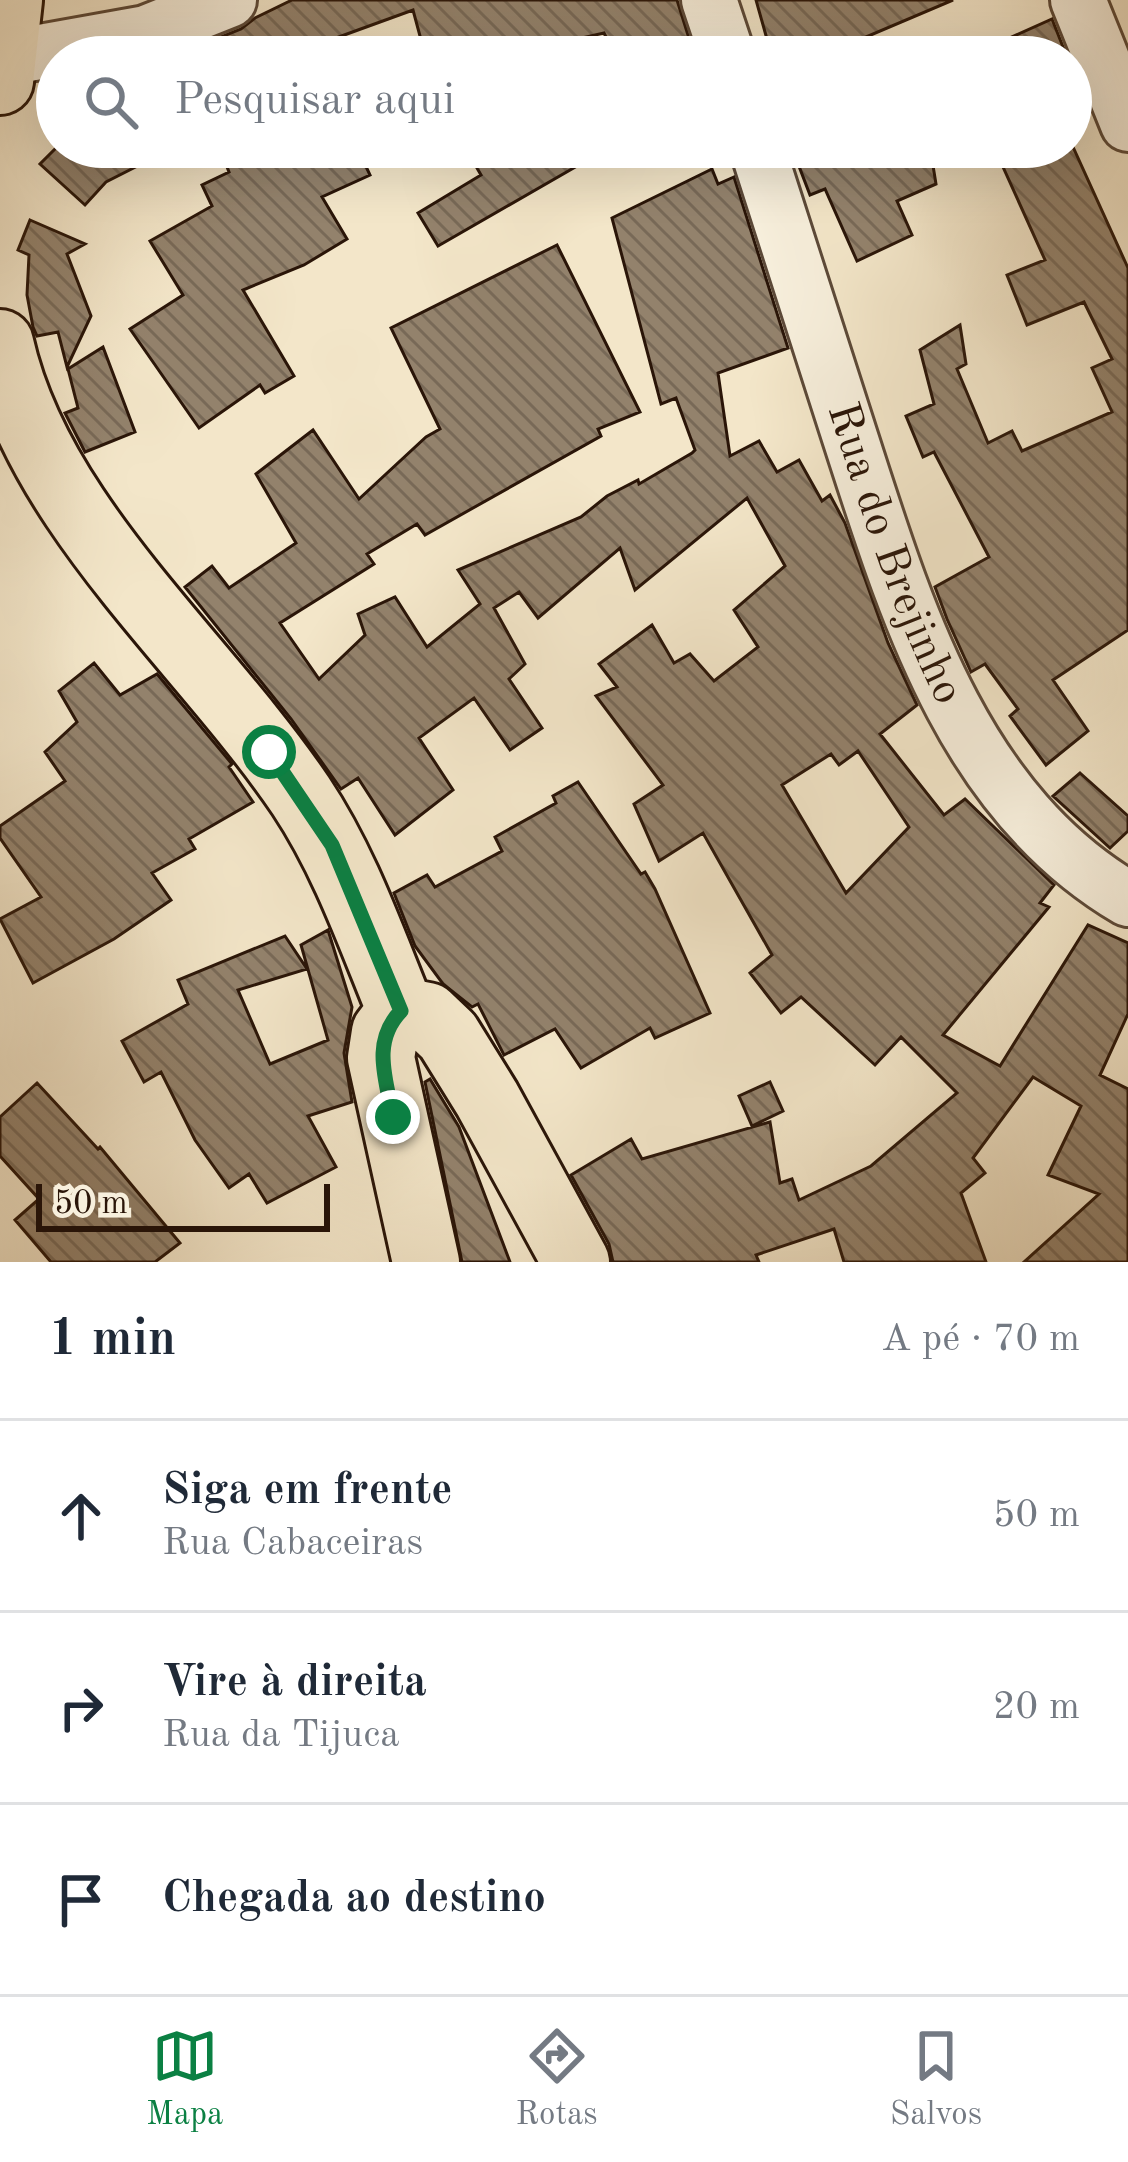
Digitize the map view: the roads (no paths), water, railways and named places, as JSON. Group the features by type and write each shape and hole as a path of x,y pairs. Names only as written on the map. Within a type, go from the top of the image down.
{"main road":[{"path":"0,81 10,0"},
{"path":"0,344 20,413 68,496 269,752 332,845 401,1011"},
{"path":"401,1011 385,1032 381,1058 426,1262"},
{"path":"401,1011 427,1016 448,1036 576,1262"}],"street":[{"path":"129,36 229,0"},
{"path":"710,0 721,36"},
{"path":"1078,0 1128,124"},
{"path":"1,59 36,53"},
{"name":"Rua do Brejinho","path":"764,168 889,556 949,703 995,779 1042,833 1099,882 1128,899"}]}
